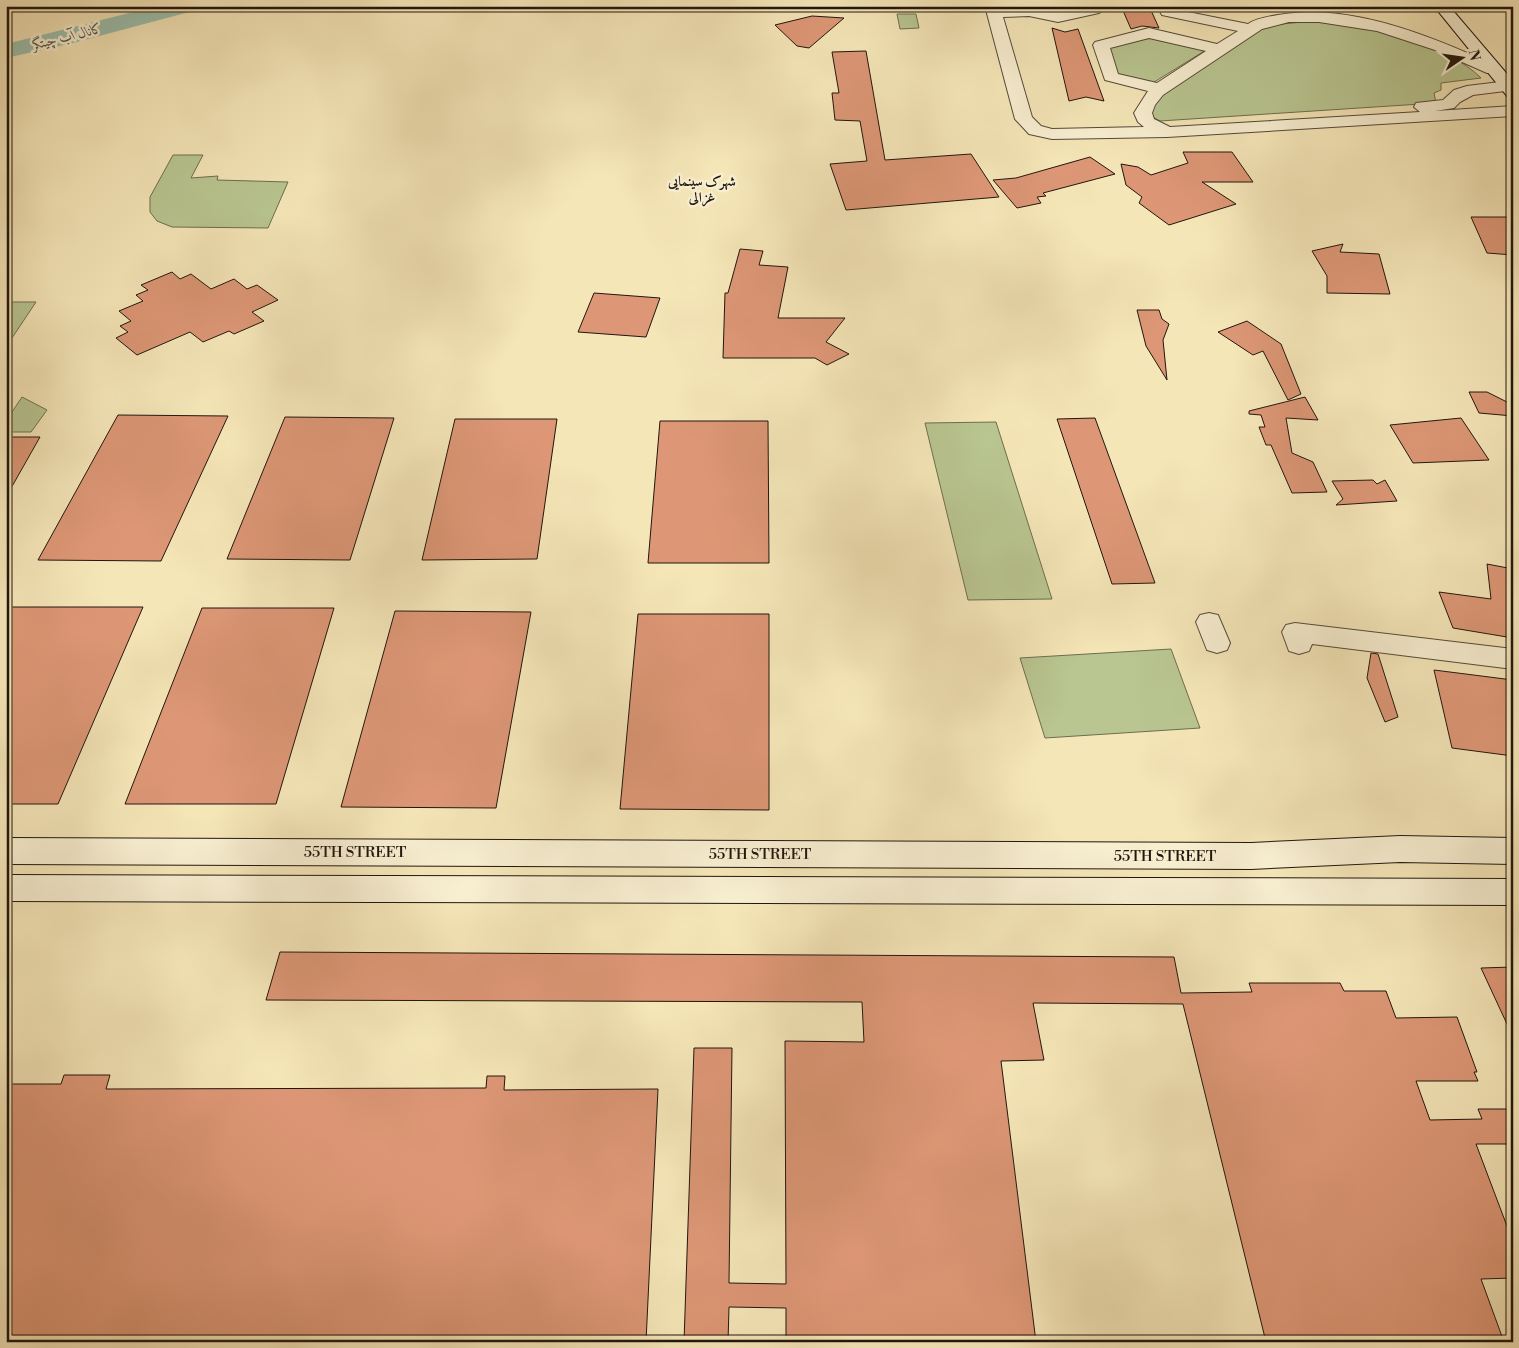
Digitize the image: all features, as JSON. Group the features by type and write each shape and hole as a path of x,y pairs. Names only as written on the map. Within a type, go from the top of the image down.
{"street":[{"path":"1092,6 1094,10 1058,17 1029,11 993,10 1024,118 1035,130 1062,134 1384,114 1513,111"},
{"path":"1164,6 1167,12 1256,26 1297,18 1327,18 1354,22 1432,43 1493,70"},
{"path":"1441,6 1510,89"},
{"path":"1245,12 1256,26"},
{"path":"1160,128 1147,122 1143,113 1145,106 1160,88 1256,26"},
{"path":"1160,88 1111,76 1101,45 1149,33 1219,49"},
{"path":"1384,114 1448,104 1454,96 1462,91 1510,89"},
{"path":"1454,96 1469,110 1481,112"},
{"path":"1299,644 1295,632 1513,659"},
{"name":"55TH STREET","path":"6,851 1251,856 1400,849 1513,851"},
{"path":"1251,856 1262,891"},
{"path":"6,888 1513,892"}],"green space":[{"path":"897,14 916,14 919,28 900,29"},
{"path":"1314,21 1355,26 1402,37 1426,45 1466,66 1481,78 1441,83 1441,90 1434,93 1436,103 1160,121 1149,115 1158,97 1263,28 1271,25"},
{"path":"1154,37 1206,50 1151,84 1115,74 1108,48"},
{"path":"173,155 203,155 191,178 218,176 217,180 288,182 268,228 172,227 157,221 150,212 150,197"},
{"path":"6,302 36,302 6,347"},
{"path":"22,397 47,410 31,432 6,432 6,421"},
{"path":"996,422 1052,599 968,600 925,423"},
{"path":"1171,649 1200,728 1045,738 1020,658"}],"building":[{"path":"1121,6 1149,6 1159,28 1142,26 1131,29"},
{"path":"812,16 844,18 809,48 797,46 775,25"},
{"path":"1052,28 1065,32 1078,29 1104,101 1086,97 1069,101"},
{"path":"866,51 885,160 971,154 999,197 846,210 830,164 867,161 860,121 835,120 832,93 839,93 832,52"},
{"path":"1183,152 1232,152 1253,182 1202,182 1236,204 1169,225 1139,203 1142,197 1126,185 1121,164 1138,167 1151,175 1188,163"},
{"path":"1090,157 1115,174 1043,193 1046,196 1037,197 1041,203 1017,208 993,180 1016,178"},
{"path":"1471,217 1513,217 1513,255 1487,253"},
{"path":"1343,244 1340,252 1379,254 1390,294 1327,293 1327,276 1312,251"},
{"path":"740,249 763,251 759,265 788,267 778,318 845,318 826,342 849,354 827,365 815,358 723,358 725,293 728,293"},
{"path":"172,272 180,279 191,274 211,289 234,279 247,289 257,285 278,300 252,312 264,321 234,334 229,331 203,342 190,332 137,355 116,338 128,332 120,326 131,321 119,311 143,301 136,295 148,290 141,285"},
{"path":"594,293 660,298 646,337 578,332"},
{"path":"1137,310 1159,310 1162,319 1169,324 1163,340 1167,380 1146,346"},
{"path":"1247,321 1281,344 1301,394 1288,400 1263,351 1253,355 1218,332"},
{"path":"1469,392 1487,392 1513,405 1513,416 1479,413"},
{"path":"1305,397 1318,420 1286,418 1292,453 1313,462 1327,492 1292,493 1271,445 1266,445 1259,427 1265,427 1261,415 1249,414 1249,411"},
{"path":"118,415 228,416 161,561 38,560"},
{"path":"285,417 394,418 350,560 227,559"},
{"path":"1095,418 1155,583 1112,584 1057,419"},
{"path":"1461,418 1489,460 1413,463 1390,425"},
{"path":"455,419 557,419 537,559 422,560"},
{"path":"660,421 768,421 769,563 648,563"},
{"path":"6,437 40,437 6,497"},
{"path":"1373,480 1377,484 1385,480 1397,501 1336,505 1343,499 1332,481"},
{"path":"1487,564 1513,569 1513,638 1453,628 1439,592 1491,599"},
{"path":"10,607 143,607 58,804 6,804 6,615"},
{"path":"202,608 334,608 276,804 125,804"},
{"path":"395,611 531,612 496,808 341,807"},
{"path":"638,614 769,614 769,810 620,809"},
{"path":"1371,653 1378,654 1398,717 1385,722 1367,678"},
{"path":"1434,670 1513,680 1513,756 1452,748"},
{"path":"280,952 1174,957 1181,993 1252,992 1249,983 1340,983 1344,991 1386,991 1396,1018 1457,1017 1477,1072 1474,1072 1478,1081 1416,1081 1430,1120 1482,1119 1478,1109 1513,1109 1513,1144 1476,1144 1513,1242 1513,1278 1481,1279 1504,1342 1266,1342 1183,1004 1033,1003 1044,1060 1001,1061 1036,1342 786,1342 786,1308 729,1307 728,1342 684,1342 694,1048 732,1048 729,1283 786,1284 785,1041 864,1042 862,1002 266,1000"},
{"path":"1513,967 1513,1037 1481,968"},
{"path":"64,1075 110,1075 106,1089 486,1088 487,1076 505,1076 504,1090 658,1089 646,1342 6,1342 6,1084 61,1084"}],"waterway":[{"name":"کانال آب چیتگر","path":"6,51 64,38 185,6"}],"district":[{"name":"شهرک سینمایی غزالی","path":"702,190"}]}
